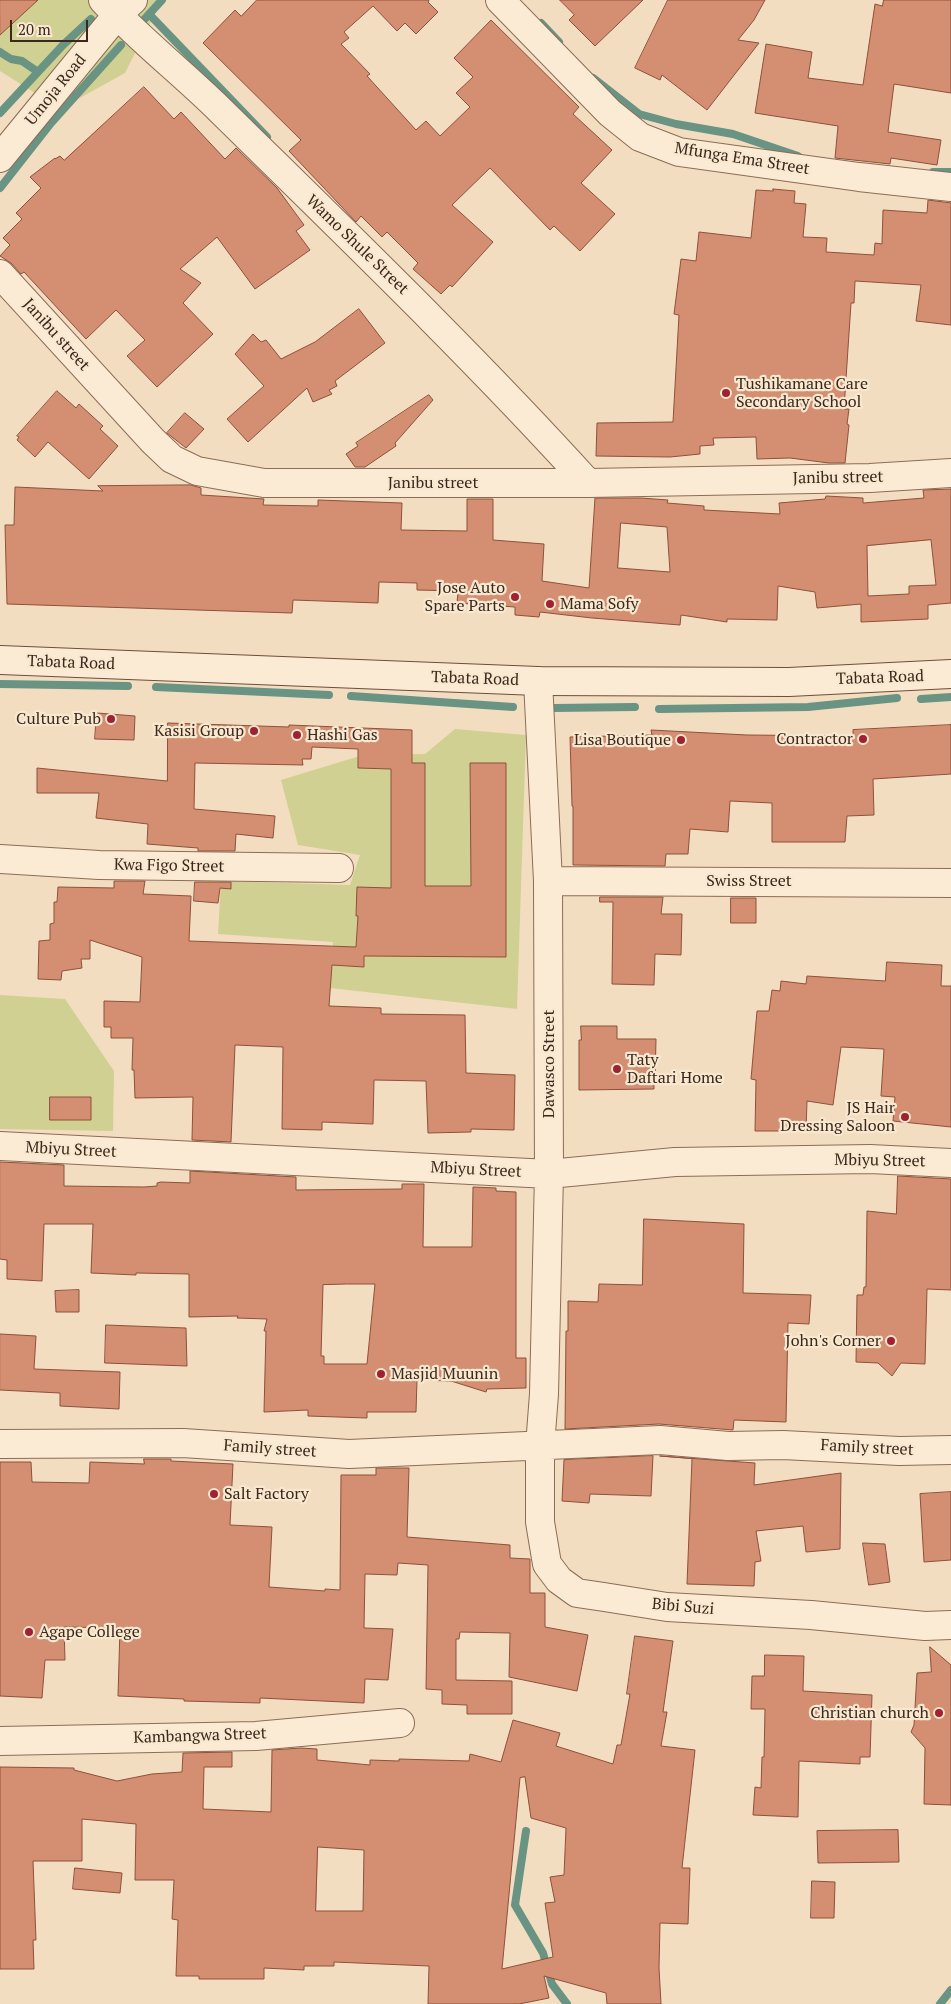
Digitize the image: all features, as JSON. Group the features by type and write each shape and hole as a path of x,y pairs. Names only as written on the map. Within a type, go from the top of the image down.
{"street":[{"name":"Mfunga Ema Street","path":"500,0 610,113 640,137 679,152 859,177 951,186"},
{"name":"Umoja Road","path":"0,158 118,5"},
{"name":"Wamo Shule Street","path":"118,5 190,80 453,339 588,483"},
{"name":"Janibu street","path":"0,274 153,441 172,459 197,471 264,483 588,483 870,478 951,473"},
{"name":"Tabata Road","path":"0,660 538,681 789,682 951,674"},
{"name":"Dawasco Street","path":"538,681 548,881 549,1174 544,1394 540,1446"},
{"name":"Kwa Figo Street","path":"0,860 99,865 339,868"},
{"name":"Swiss Street","path":"548,881 951,883"},
{"name":"Mbiyu Street","path":"0,1146 549,1174 675,1162 870,1159 951,1163"},
{"name":"Family street","path":"0,1444 183,1443 349,1454 660,1440 728,1446 783,1445 899,1451 951,1450"},
{"name":"Bibi Suzi","path":"540,1446 540,1522 547,1564 559,1580 577,1593 667,1607 811,1615 926,1626 951,1626"},
{"name":"Kambangwa Street","path":"0,1741 256,1736 400,1723"}],"shaded area":[{"path":"0,0 162,0 125,73 60,109 0,71"},
{"path":"455,729 526,735 517,1009 330,988 333,942 218,934 221,881 350,885 360,855 298,845 281,780 363,755 425,754"},
{"path":"0,995 65,999 114,1071 113,1131 0,1129"}],"building":[{"path":"0,0 38,0 0,35"},
{"path":"257,0 429,0 428,2 438,12 416,34 405,23 397,31 373,6 344,32 349,38 341,44 370,74 367,76 416,130 426,121 440,136 470,107 456,93 473,77 454,58 491,20 579,107 573,114 612,150 581,183 615,214 580,251 554,226 550,230 490,168 452,205 493,242 452,287 450,285 441,294 413,269 418,263 387,232 382,237 361,216 356,222 289,151 301,140 203,43 235,10 241,16"},
{"path":"560,0 643,0 595,46 569,20 574,15"},
{"path":"668,0 765,0 754,20 738,40 759,43 707,110 662,75 660,80 635,68"},
{"path":"884,0 951,0 951,93 894,84 888,132 941,140 937,165 891,158 890,164 835,158 838,126 755,113 766,44 812,52 808,78 863,85 875,4 882,6"},
{"path":"144,87 174,119 181,112 225,159 236,148 277,188 304,225 296,231 310,250 255,289 217,237 180,269 201,283 183,303 213,334 157,387 127,356 145,340 116,310 86,339 24,272 21,274 11,263 0,256 10,245 3,238 22,219 16,213 41,188 30,177 55,158 60,156 64,160"},
{"path":"773,189 795,191 794,203 806,204 803,237 827,238 826,252 874,255 875,243 882,244 883,210 927,213 928,200 951,203 951,325 916,321 921,285 855,281 854,303 851,303 844,409 849,409 845,463 790,458 757,459 756,437 713,438 714,445 700,446 700,454 670,457 596,456 597,423 673,422 679,315 674,314 681,259 696,261 699,232 751,238 756,190 773,191"},
{"path":"359,309 385,343 335,381 337,386 329,390 332,394 313,402 307,388 248,442 227,419 264,386 235,354 253,334 261,342 266,340 281,359 315,342"},
{"path":"57,391 76,408 79,404 103,426 100,429 118,446 89,479 48,442 35,457 17,440 19,437 17,436"},
{"path":"429,395 433,400 395,443 396,446 365,467 355,467 346,454 358,446 356,443"},
{"path":"185,413 204,429 186,448 167,433"},
{"path":"191,485 201,488 201,495 264,499 263,505 318,506 318,500 402,503 401,530 467,531 467,499 493,499 493,540 544,544 542,581 589,588 595,498 668,500 667,503 704,506 704,510 780,514 779,503 825,499 826,496 863,498 863,503 924,498 923,490 951,489 951,603 928,605 928,619 861,622 861,604 817,608 815,592 778,586 777,620 727,619 727,622 681,615 680,625 540,612 539,617 515,615 515,607 457,603 458,591 417,590 417,583 379,582 378,603 293,600 292,613 7,604 5,525 14,525 15,487 103,491 98,486","holes":["621,523 667,527 670,572 618,568","931,540 936,585 909,586 909,594 868,596 867,546"]},
{"path":"97,713 135,716 134,740 95,739"},
{"path":"168,723 412,730 412,763 425,763 425,886 471,886 470,763 506,763 506,957 364,956 364,967 332,965 329,1006 381,1008 381,1014 465,1015 466,1073 515,1075 514,1130 471,1129 471,1132 428,1133 426,1081 374,1080 373,1124 322,1122 322,1130 282,1129 283,1047 235,1045 231,1142 192,1140 193,1097 135,1098 134,1070 132,1070 133,1038 111,1038 111,1027 104,1027 104,1001 140,1002 142,957 90,940 90,959 81,959 82,968 62,971 61,980 38,979 39,941 50,940 50,924 54,923 54,902 57,902 58,887 114,888 114,881 145,881 143,894 191,896 189,941 356,947 357,887 391,888 391,769 358,768 358,749 312,747 311,759 302,759 303,765 195,763 194,809 275,816 273,838 236,834 235,851 198,851 198,848 147,844 148,824 96,818 99,793 37,793 37,768 167,781"},
{"path":"951,725 951,774 873,779 874,815 847,816 845,842 772,842 772,803 730,801 728,832 690,829 688,854 666,854 665,866 573,865 570,737 652,735 651,730 747,735 853,736 853,730"},
{"path":"195,882 231,882 231,889 220,888 218,903 194,901"},
{"path":"600,897 663,897 661,914 682,914 681,955 655,954 654,985 612,984 613,902 600,902"},
{"path":"731,898 756,898 756,923 731,923"},
{"path":"887,962 942,965 941,986 951,986 951,1127 893,1121 895,1097 881,1096 884,1049 841,1047 833,1105 807,1101 806,1131 755,1131 756,1080 751,1079 757,1011 769,1011 772,990 780,991 781,981 806,984 807,976 885,981"},
{"name":"Taty Daftari Home","path":"581,1026 617,1026 617,1039 656,1039 654,1089 579,1090 579,1040 581,1040"},
{"path":"50,1097 91,1097 91,1120 50,1120"},
{"path":"0,1162 64,1165 64,1186 144,1187 157,1186 157,1183 161,1182 190,1183 190,1171 296,1177 296,1190 402,1189 402,1184 424,1184 423,1247 472,1247 473,1187 496,1188 496,1191 516,1192 516,1358 526,1358 526,1388 487,1389 486,1392 451,1381 417,1380 416,1412 367,1412 367,1418 308,1416 308,1410 264,1412 266,1331 264,1331 267,1319 237,1318 238,1316 189,1317 189,1274 136,1273 136,1275 91,1273 93,1224 44,1224 42,1281 7,1279 7,1260 0,1259","holes":["375,1284 367,1364 324,1364 324,1356 321,1356 323,1285"]},
{"path":"898,1176 951,1179 951,1290 927,1289 925,1364 901,1363 892,1376 878,1363 856,1362 857,1295 863,1295 864,1287 866,1287 867,1211 896,1214"},
{"path":"644,1219 744,1224 743,1293 811,1295 809,1324 788,1323 786,1422 734,1420 733,1430 659,1424 565,1429 568,1301 598,1302 599,1284 642,1285"},
{"path":"79,1290 79,1312 56,1312 55,1291"},
{"path":"106,1325 186,1328 187,1366 105,1363"},
{"path":"0,1334 36,1336 34,1369 120,1372 119,1409 60,1406 60,1393 0,1390"},
{"path":"653,1456 651,1496 590,1494 589,1503 562,1501 564,1460"},
{"path":"660,1456 755,1463 754,1485 841,1473 840,1549 806,1552 803,1526 756,1531 761,1561 755,1562 754,1586 687,1584 692,1459"},
{"path":"144,1459 171,1459 171,1461 233,1464 230,1525 272,1527 269,1587 325,1591 325,1589 340,1590 341,1475 376,1475 376,1468 409,1468 407,1537 510,1545 510,1558 530,1559 530,1593 545,1593 545,1627 588,1635 577,1691 509,1677 510,1633 460,1632 459,1639 456,1639 456,1680 512,1681 512,1714 467,1714 467,1705 442,1704 442,1690 426,1689 428,1565 398,1563 397,1575 365,1574 364,1628 393,1629 388,1680 365,1679 364,1703 260,1698 260,1703 184,1701 184,1699 118,1696 120,1628 64,1627 65,1660 45,1660 42,1698 0,1696 0,1462 31,1462 32,1482 89,1483 90,1462 144,1464"},
{"path":"951,1492 951,1560 924,1562 920,1494"},
{"path":"863,1543 885,1544 890,1582 869,1585"},
{"path":"635,1636 673,1641 663,1712 667,1712 661,1746 695,1750 682,1868 690,1868 688,1924 660,1923 659,1968 661,2004 607,2004 606,1993 544,1976 549,1998 519,2004 428,2004 429,1966 334,1962 334,1966 304,1966 304,1970 264,1968 264,1979 199,1979 199,1976 176,1976 178,1920 172,1919 174,1880 135,1880 136,1824 82,1819 82,1861 33,1861 36,1940 33,1940 34,1969 0,1969 0,1767 74,1768 74,1770 117,1781 152,1774 182,1772 183,1753 232,1752 232,1767 204,1767 203,1809 271,1812 272,1750 317,1749 317,1760 370,1765 370,1760 469,1761 470,1754 501,1762 513,1720 560,1733 556,1746 613,1764 617,1745 621,1745 630,1694 627,1694","holes":["525,1777 531,1818 566,1828 564,1875 550,1877 555,1902 545,1903 553,1957 502,1969 520,1778","318,1847 364,1850 363,1911 316,1911"]},
{"path":"930,1647 951,1665 951,1805 924,1804 925,1748 911,1732 914,1725 917,1673 931,1672"},
{"path":"765,1655 804,1656 803,1691 872,1695 870,1757 860,1757 860,1764 799,1761 798,1817 753,1815 755,1787 761,1788 765,1709 751,1709 752,1676 764,1676"},
{"path":"898,1830 899,1862 818,1863 817,1831"},
{"path":"75,1868 122,1873 120,1893 73,1889"},
{"path":"812,1881 835,1882 834,1918 811,1918"}],"waterway":[{"path":"140,24 162,0"},
{"path":"149,14 267,137"},
{"path":"0,113 63,45 91,19"},
{"path":"541,23 559,42"},
{"path":"0,188 51,123 121,45"},
{"path":"0,52 11,59 22,61 38,72"},
{"path":"593,78 639,114 676,124 733,134 798,156"},
{"path":"933,172 951,172"},
{"path":"0,684 128,686"},
{"path":"156,687 329,695"},
{"path":"351,696 513,707"},
{"path":"921,699 951,697"},
{"path":"659,709 808,707 897,698"},
{"path":"554,708 635,707"},
{"path":"526,1831 515,1905 543,1953 552,1984 567,2004"},
{"path":"940,2004 951,1990"}],"place":[{"name":"Tushikamane Care Secondary School","path":"726,393"},
{"name":"Jose Auto Spare Parts","path":"515,597"},
{"name":"Mama Sofy","path":"550,604"},
{"name":"Culture Pub","path":"111,719"},
{"name":"Kasisi Group","path":"254,731"},
{"name":"Hashi Gas","path":"297,735"},
{"name":"Contractor","path":"863,739"},
{"name":"Lisa Boutique","path":"681,740"},
{"name":"Taty Daftari Home","path":"617,1069"},
{"name":"JS Hair Dressing Saloon","path":"905,1117"},
{"name":"John's Corner","path":"891,1341"},
{"name":"Masjid Muunin","path":"381,1374"},
{"name":"Salt Factory","path":"214,1494"},
{"name":"Agape College","path":"29,1632"},
{"name":"Christian church","path":"939,1713"}]}
